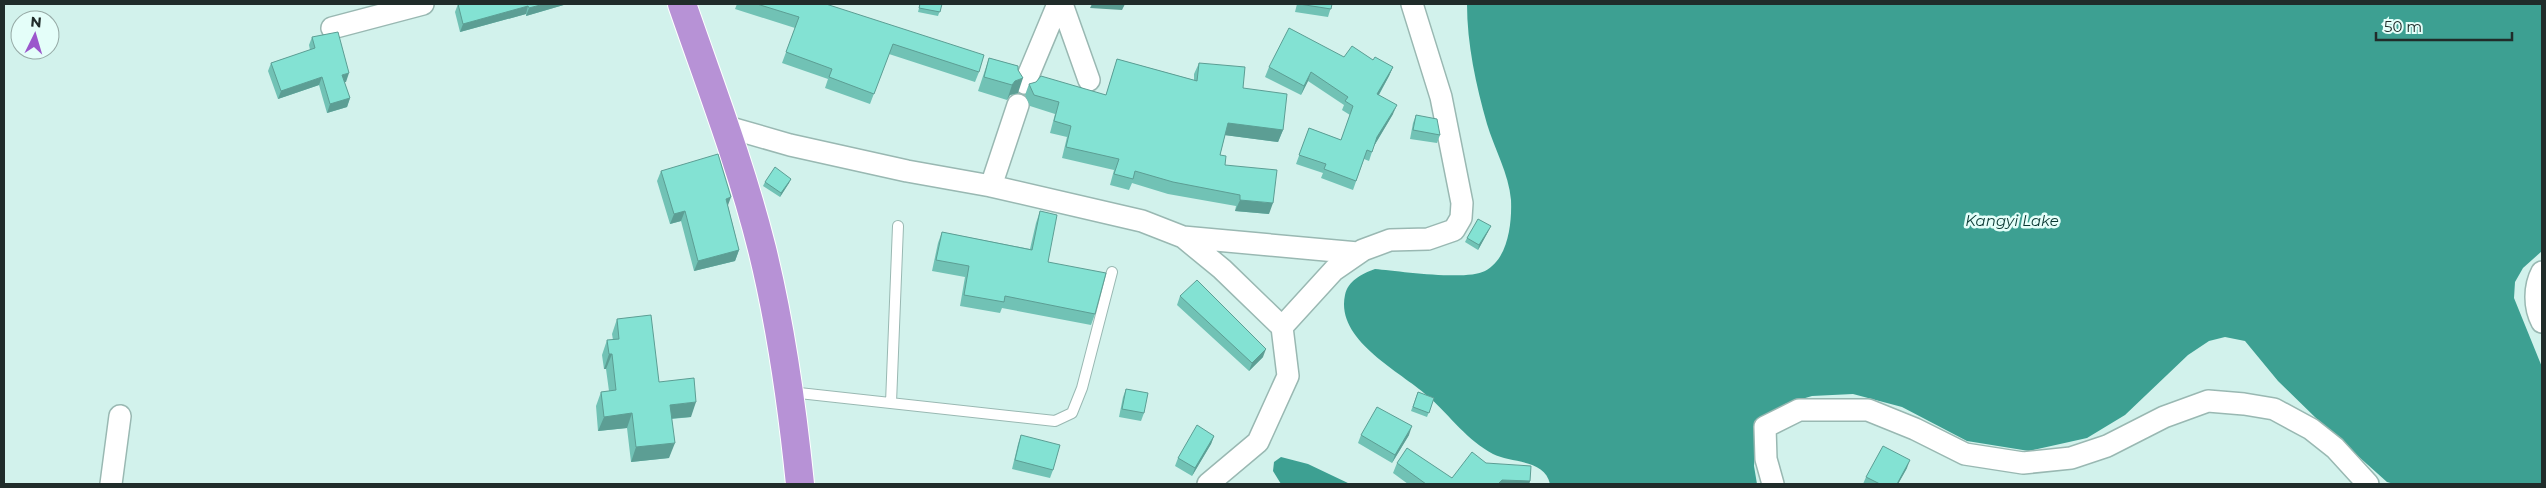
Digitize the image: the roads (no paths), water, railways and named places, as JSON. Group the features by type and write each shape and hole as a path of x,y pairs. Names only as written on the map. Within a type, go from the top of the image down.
{"highway":[{"path":"682,4 724,126 762,248 779,325 800,484"}],"street":[{"path":"332,28 423,4"},
{"path":"1025,83 1058,4"},
{"path":"1062,4 1089,80"},
{"path":"1282,327 1334,270 1358,253 1390,240 1428,239 1454,230 1460,218 1462,203 1441,97 1412,4"},
{"path":"991,186 1018,105"},
{"path":"724,126 790,145 907,171 991,186 1142,221 1184,237 1358,253"},
{"path":"1184,237 1222,269 1282,327 1288,376 1258,442 1208,484"},
{"path":"2542,272 2538,279 2536,310 2542,322"},
{"path":"1772,484 1766,459 1765,427 1800,410 1868,410 1964,454 2023,462 2071,458 2098,449 2164,417 2208,402 2274,409 2311,429 2335,448 2368,484"},
{"path":"111,484 120,416"}],"lane":[{"path":"891,403 898,226"},
{"path":"789,392 1055,421 1072,413 1082,388 1112,272"}],"water":[{"name":"Kangyi Lake","path":"1467,4 2542,4 2542,251 2523,268 2515,282 2514,298 2542,367 2542,484 2394,484 2387,482 2320,422 2278,381 2245,341 2225,337 2209,341 2188,355 2125,415 2087,438 2029,451 1967,441 1902,407 1853,394 1812,396 1785,404 1767,418 1756,438 1754,466 1757,484 1550,484 1547,476 1534,466 1500,457 1475,442 1430,398 1373,354 1360,341 1350,327 1345,312 1345,295 1349,286 1360,276 1375,269 1448,275 1476,274 1485,271 1493,265 1504,250 1511,220 1510,190 1487,124 1479,94 1470,49"},
{"path":"1281,457 1308,464 1350,484 1281,484 1273,471 1274,462"}]}
